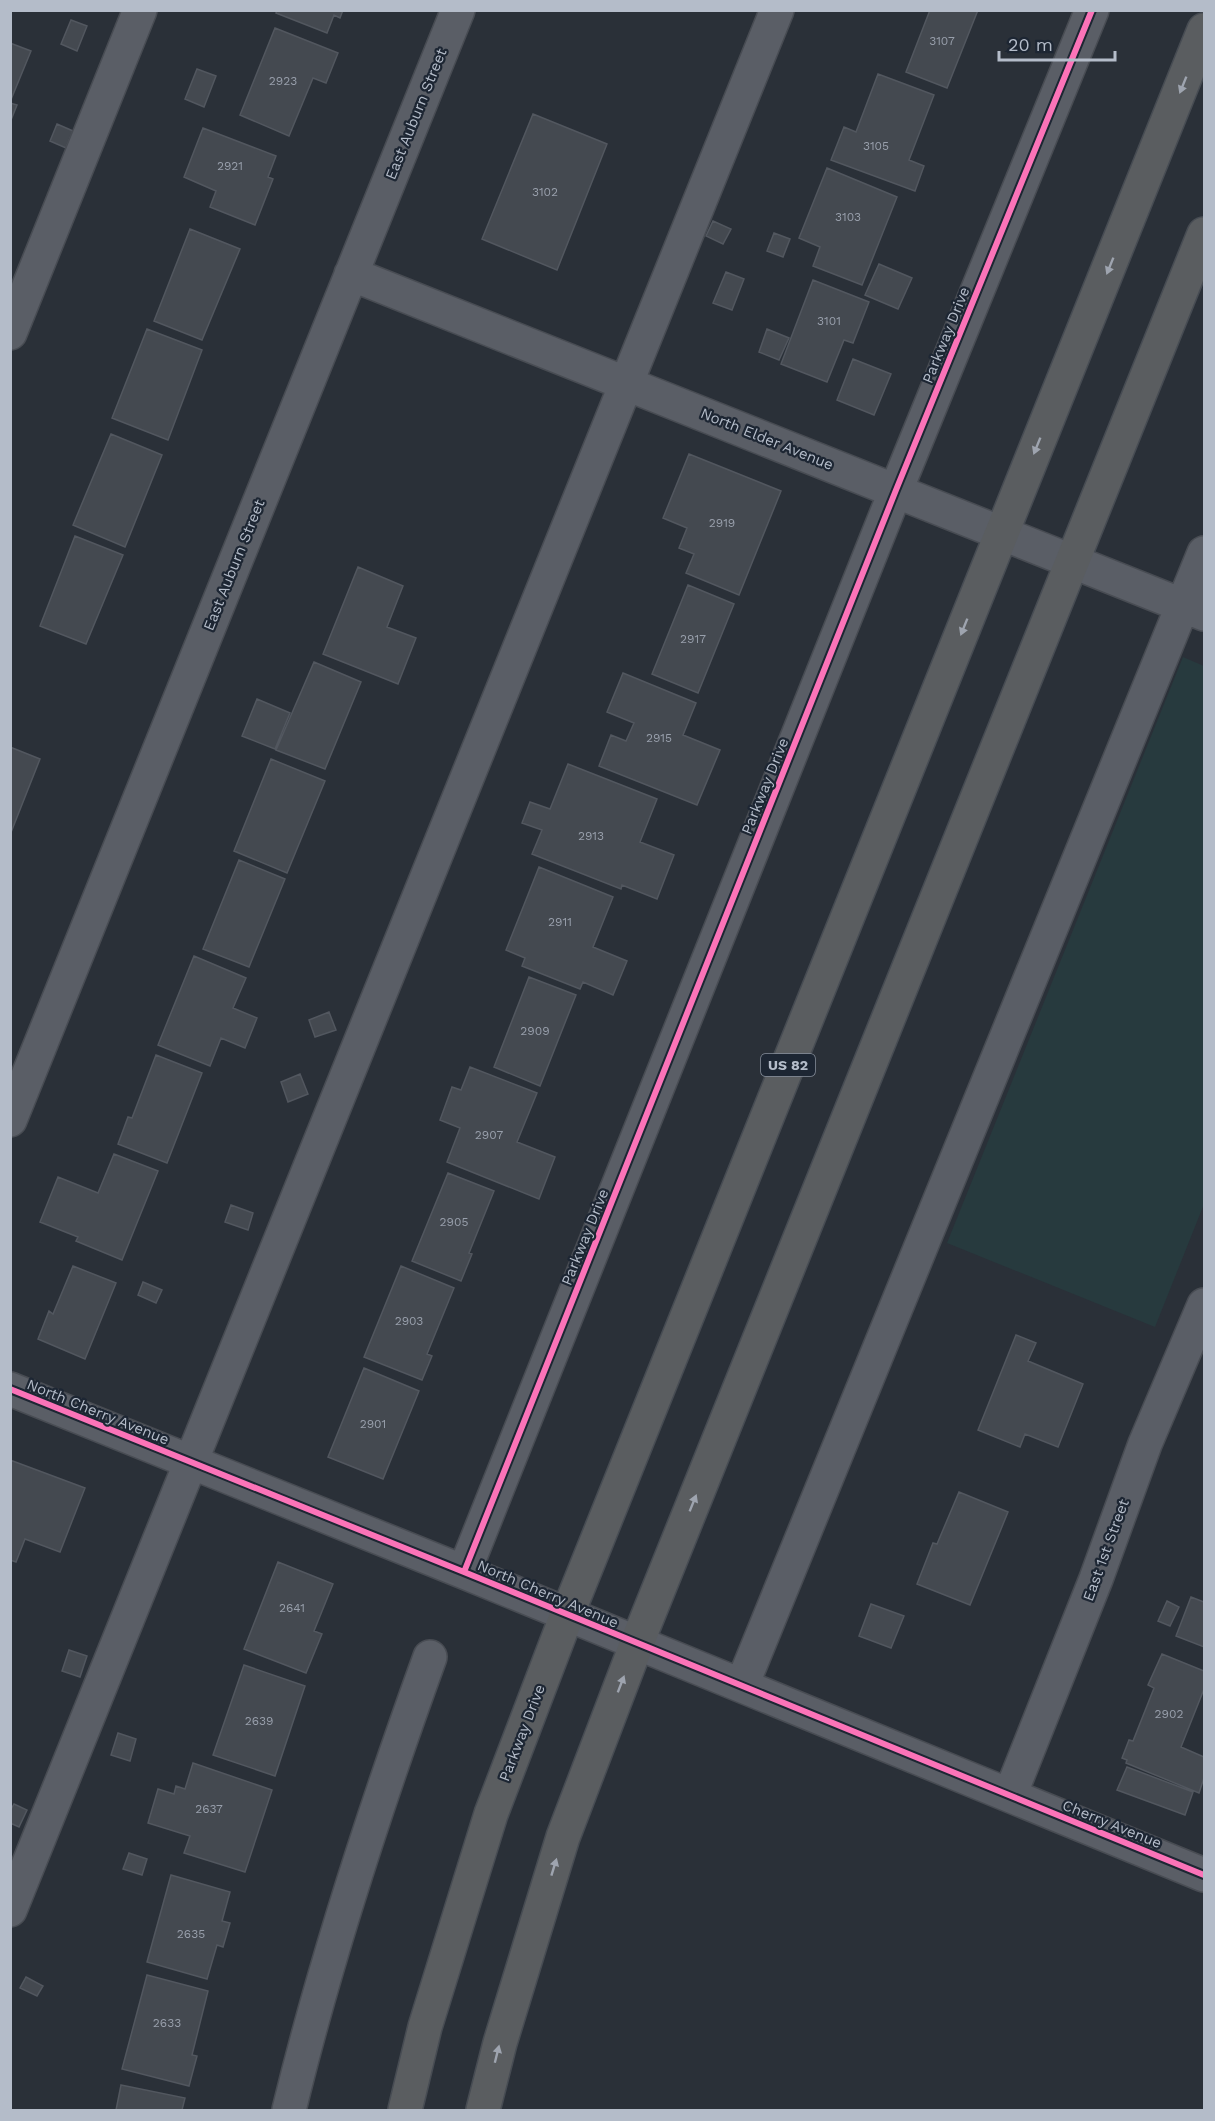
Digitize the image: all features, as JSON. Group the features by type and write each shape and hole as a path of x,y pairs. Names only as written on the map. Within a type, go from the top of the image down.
{"highway":[{"name":"Parkway Drive","path":"405,2110 425,2027 491,1814 567,1615 1204,30"},
{"path":"483,2110 500,2043 563,1837 637,1643 1204,234"}],"street":[{"path":"10,333 140,10"},
{"name":"East Auburn Street","path":"10,1120 458,10"},
{"path":"10,1910 628,384 777,10"},
{"name":"Parkway Drive","path":"464,1572 896,490 1092,10"},
{"name":"North Elder Avenue","path":"351,274 1194,609"},
{"path":"742,1686 1194,609 1204,553"},
{"name":"East 1st Street","path":"1010,1795 1096,1579 1145,1444 1204,1305"},
{"name":"North Cherry Avenue","path":"10,1389 1010,1795"},
{"path":"289,2110 303,2053 350,1892 430,1657"},
{"name":"Cherry Avenue","path":"1010,1795 1204,1875"}],"green space":[{"path":"1183,657 1204,666 1204,1204 1155,1327 947,1243"}],"building":[{"path":"277,10 343,10 340,18 334,15 327,33 276,13"},
{"path":"930,10 978,10 947,88 906,72"},
{"path":"71,20 87,26 77,51 61,44"},
{"path":"275,28 338,53 326,83 313,78 289,136 240,115"},
{"path":"10,43 31,51 10,102"},
{"path":"197,69 216,76 204,107 185,99"},
{"path":"878,74 934,95 909,160 924,166 915,191 831,160 844,127 856,132"},
{"path":"10,103 17,105 11,120 10,120"},
{"path":"533,114 607,144 557,270 482,239"},
{"path":"57,124 73,131 66,148 50,141"},
{"path":"203,128 276,156 268,177 273,179 255,225 210,207 216,191 184,177"},
{"path":"827,168 897,197 862,285 813,266 820,247 799,238"},
{"path":"713,221 731,229 723,244 706,236"},
{"path":"190,229 240,249 202,340 154,321"},
{"path":"774,233 790,239 783,257 767,251"},
{"path":"879,264 912,278 898,309 865,295"},
{"path":"726,272 744,279 732,310 713,303"},
{"path":"813,280 869,302 853,343 844,340 827,382 781,364"},
{"path":"147,329 202,350 168,440 112,418"},
{"path":"767,329 789,338 779,360 759,352"},
{"path":"853,359 891,374 874,415 837,400"},
{"path":"111,434 162,455 125,547 73,525"},
{"path":"689,454 781,491 739,595 686,573 694,554 679,548 687,528 663,518"},
{"path":"75,536 123,555 86,644 40,626"},
{"path":"358,567 403,586 387,627 416,638 398,684 323,654"},
{"path":"688,585 734,604 698,693 652,674"},
{"path":"314,662 361,682 325,769 276,750"},
{"path":"623,673 696,703 683,735 720,750 697,805 599,766 611,735 626,741 634,723 607,712"},
{"path":"257,699 290,713 275,749 242,736"},
{"path":"10,747 40,759 10,835"},
{"path":"271,759 325,781 287,873 234,851"},
{"path":"568,764 657,799 640,842 674,855 657,899 622,885 621,889 532,854 542,830 522,823 530,802 550,809"},
{"path":"239,860 285,879 249,967 203,949"},
{"path":"539,867 613,897 593,947 627,961 613,995 583,982 580,989 522,966 525,958 506,950"},
{"path":"194,956 246,978 233,1008 257,1018 245,1048 221,1038 210,1066 158,1045"},
{"path":"529,977 576,995 540,1086 494,1067"},
{"path":"329,1012 336,1030 315,1037 309,1020"},
{"path":"156,1055 202,1073 167,1163 118,1144 128,1117 132,1118"},
{"path":"470,1067 537,1093 517,1142 555,1157 539,1199 447,1162 460,1128 440,1120 452,1087 461,1090"},
{"path":"300,1074 308,1094 288,1102 281,1082"},
{"path":"114,1154 158,1171 122,1260 76,1241 78,1237 40,1222 58,1177 98,1193"},
{"path":"448,1173 494,1191 469,1253 472,1254 461,1281 412,1261"},
{"path":"231,1205 253,1213 248,1230 225,1222"},
{"path":"73,1266 116,1283 85,1359 38,1339 49,1311 53,1314"},
{"path":"401,1266 454,1288 427,1354 432,1356 422,1380 364,1357"},
{"path":"143,1282 162,1290 156,1303 138,1295"},
{"path":"1016,1335 1036,1343 1028,1361 1083,1384 1058,1447 1025,1434 1020,1447 978,1430"},
{"path":"364,1368 419,1391 383,1479 328,1457"},
{"path":"10,1460 85,1488 60,1552 25,1539 16,1562 10,1560"},
{"path":"959,1492 1008,1512 970,1605 917,1584 933,1543 937,1544"},
{"path":"278,1562 333,1584 314,1631 322,1634 306,1673 244,1649"},
{"path":"1191,1597 1204,1602 1204,1647 1176,1636"},
{"path":"1167,1601 1179,1607 1170,1626 1158,1621"},
{"path":"871,1604 904,1616 891,1648 859,1636"},
{"path":"69,1650 87,1656 80,1677 62,1671"},
{"path":"1162,1654 1204,1671 1204,1689 1181,1747 1204,1757 1204,1778 1199,1793 1126,1763 1127,1760 1122,1758 1129,1740 1133,1741 1154,1688 1148,1685"},
{"path":"244,1665 305,1686 275,1776 213,1755"},
{"path":"118,1733 136,1739 130,1761 111,1755"},
{"path":"193,1763 272,1790 245,1872 184,1853 190,1836 148,1823 158,1789 174,1794 176,1786 185,1789"},
{"path":"1127,1767 1193,1792 1185,1815 1117,1790"},
{"path":"14,1804 27,1810 19,1827 10,1823 10,1811"},
{"path":"129,1853 147,1859 142,1875 123,1869"},
{"path":"171,1875 230,1892 222,1921 230,1923 223,1947 217,1945 207,1979 147,1962"},
{"path":"147,1975 208,1991 192,2055 197,2056 189,2086 122,2069"},
{"path":"26,1977 43,1986 37,1996 20,1988"},
{"path":"121,2085 185,2098 182,2110 116,2110"}],"cycle path":[{"path":"464,1572 896,490 1092,10"},
{"path":"10,1389 1204,1875"}]}
